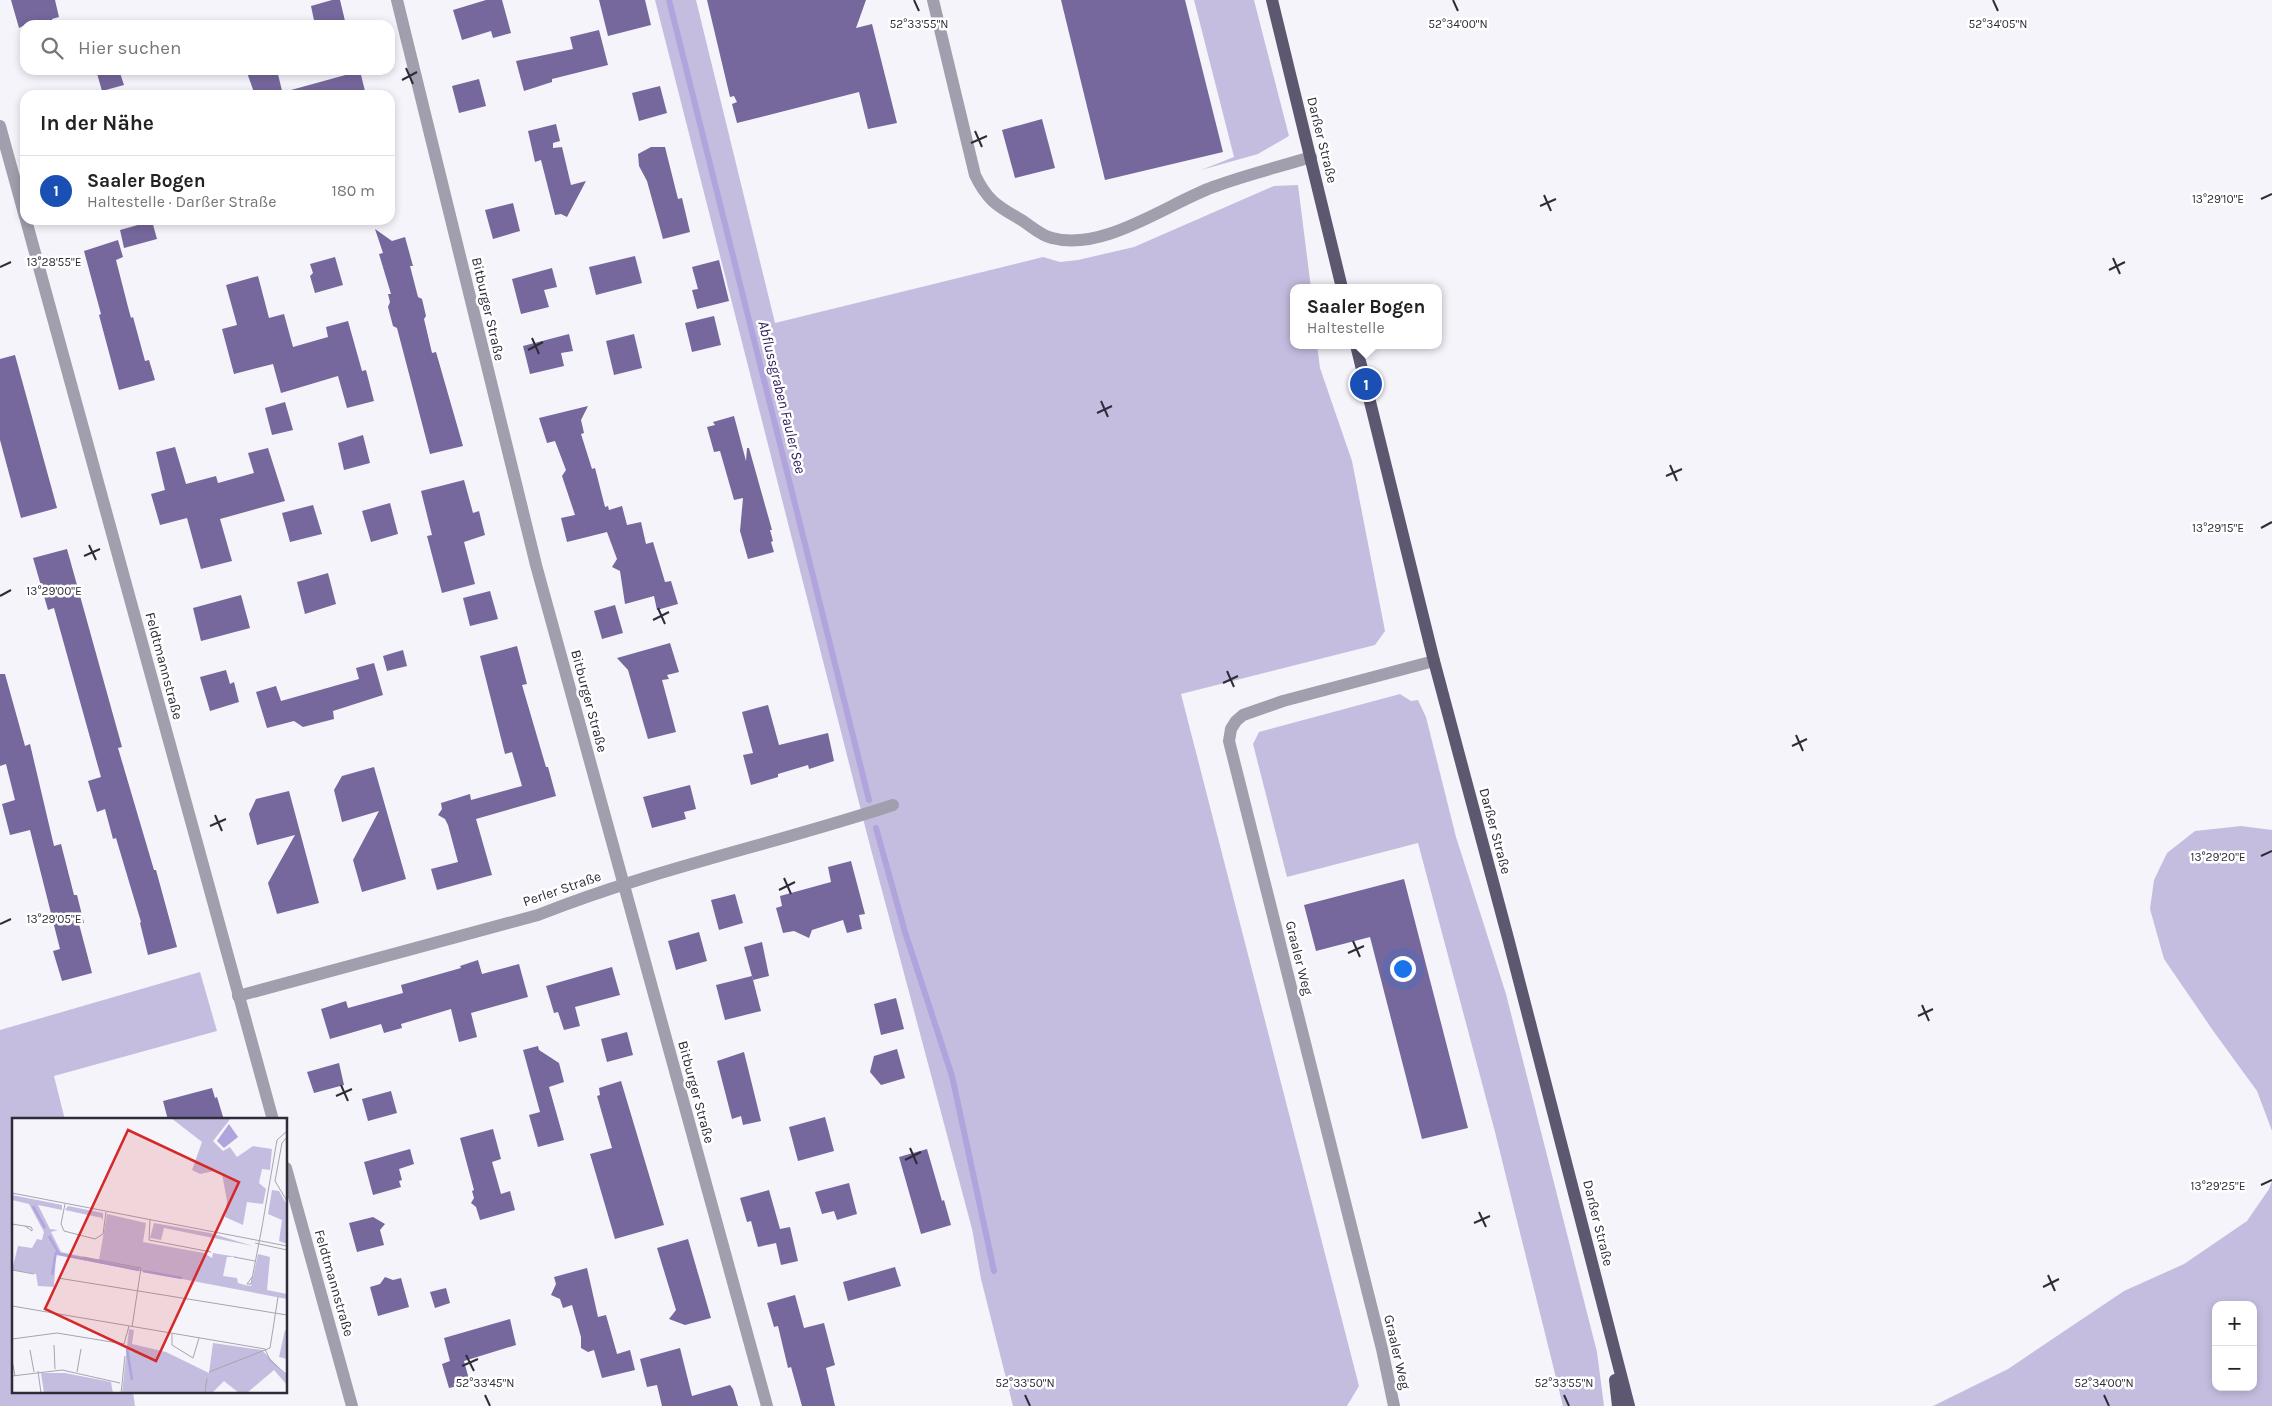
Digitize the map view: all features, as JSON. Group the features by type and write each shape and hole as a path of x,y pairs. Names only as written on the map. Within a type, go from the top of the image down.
{"main road":[{"name":"Darßer Straße","path":"1272,0 1341,284"},
{"name":"Darßer Straße","path":"1357,349 1434,661 1629,1406"},
{"name":"Darßer Straße","path":"1608,1323 1618,1406"}],"street":[{"name":"Bitburger Straße","path":"397,0 536,565 768,1406"},
{"path":"933,0 976,175 982,190 992,202 1051,238 1069,241 1090,239 1141,222 1212,187 1311,157"},
{"name":"Feldtmannstraße","path":"0,126 20,200"},
{"name":"Feldtmannstraße","path":"27,225 272,1118"},
{"name":"Graaler Weg","path":"1394,1406 1382,1349 1229,742 1231,729 1243,715 1283,701 1434,661"},
{"name":"Perler Straße","path":"238,996 538,915 585,896 828,826 892,805"},
{"name":"Feldtmannstraße","path":"288,1175 352,1406"}],"shaded area":[{"path":"655,0 696,0 775,323 1043,257 1060,262 1078,260 1134,247 1274,186 1298,185 1310,284 1290,284 1290,349 1318,349 1320,368 1352,461 1385,631 1375,645 1181,694 1359,1386 1347,1406 1013,1406 981,1279 972,1229 868,838"},
{"path":"1194,0 1254,0 1289,136 1258,154 1201,170 1234,157"},
{"path":"1400,694 1411,701 1418,700 1426,717 1456,837 1506,994 1597,1352 1604,1406 1563,1406 1495,1132 1418,843 1287,877 1253,744 1259,732"},
{"path":"2241,826 2272,830 2272,1131 2257,1091 2164,959 2150,909 2154,880 2167,853 2195,831"},
{"path":"200,972 217,1031 54,1076 64,1118 12,1118 12,1394 133,1394 135,1406 0,1406 0,1030"},
{"path":"2272,1181 2272,1406 1933,1406 2008,1369 2124,1291 2184,1264 2247,1221 2269,1189"}],"building":[{"path":"11,0 55,0 59,17 52,20 20,20 19,28"},
{"path":"332,0 340,0 345,20 314,20 311,6"},
{"path":"486,0 502,0 511,33 493,38 491,31 462,40 453,10"},
{"path":"599,0 645,0 651,25 608,36"},
{"path":"707,0 866,0 856,28 872,24 897,123 868,129 859,92 737,123 732,104 737,102 734,96 730,97"},
{"path":"1061,0 1185,0 1223,152 1105,180"},
{"path":"599,30 608,65 552,79 552,82 524,91 516,61 573,49 570,37"},
{"path":"97,75 121,75 124,85 102,90"},
{"path":"248,75 278,75 282,90 253,90"},
{"path":"345,75 361,75 365,90 291,90"},
{"path":"479,79 486,106 459,113 452,86"},
{"path":"660,86 667,113 639,121 632,93"},
{"path":"1042,119 1055,168 1015,178 1002,130"},
{"path":"556,124 560,141 553,143 553,148 562,147 571,185 586,181 567,217 561,214 555,215 541,160 535,162 528,131"},
{"path":"651,147 665,147 678,199 682,198 690,232 663,239 647,181 639,166 638,154"},
{"path":"513,203 520,231 493,239 485,210"},
{"path":"138,225 153,225 157,239 124,248 120,230"},
{"path":"375,229 392,241 405,237 413,266 410,266 418,297 422,299 426,316 424,319 432,353 436,352 463,446 430,454 397,328 393,326 388,307 390,302 388,294 391,294 379,254 383,253"},
{"path":"118,240 123,257 116,260 128,307 131,318 133,317 145,361 149,360 155,380 119,390 84,251"},
{"path":"635,256 642,283 596,295 589,267"},
{"path":"335,257 343,285 315,293 310,276 313,273 310,264"},
{"path":"719,260 729,301 697,309 692,290 698,289 692,267"},
{"path":"552,268 557,287 544,290 549,307 521,314 512,279"},
{"path":"258,276 269,318 284,314 293,347 328,337 326,327 348,321 362,371 366,370 374,401 347,408 338,376 281,393 273,364 234,374 222,329 237,325 226,285"},
{"path":"714,316 721,345 692,352 685,323"},
{"path":"569,334 573,351 561,353 564,366 530,374 523,346"},
{"path":"634,334 642,368 614,375 606,341"},
{"path":"15,355 57,508 21,518 0,440 0,359"},
{"path":"285,402 293,430 272,435 265,408"},
{"path":"588,406 581,420 584,433 581,434 592,469 595,468 605,507 608,506 609,510 622,506 627,525 641,522 646,544 653,542 665,582 671,581 678,604 657,610 654,596 625,604 620,571 612,567 617,559 607,532 567,542 561,518 575,515 562,476 566,470 555,441 547,443 539,418"},
{"path":"734,416 746,461 747,448 749,448 772,530 770,530 773,541 771,542 774,552 748,559 740,531 743,498 734,500 720,451 714,452 707,427 715,425 713,422"},
{"path":"363,435 370,463 344,470 338,443"},
{"path":"175,447 186,484 216,476 218,483 254,473 248,453 268,448 285,501 220,519 232,561 201,569 187,518 160,525 151,494 165,490 156,452"},
{"path":"464,480 473,513 479,511 485,535 464,542 475,584 442,593 427,536 432,535 421,491"},
{"path":"390,503 398,534 371,542 362,511"},
{"path":"313,505 322,534 290,542 282,513"},
{"path":"67,549 122,747 118,748 154,870 156,870 177,947 148,955 141,922 116,838 113,839 105,809 97,812 88,781 101,777 54,608 48,610 33,558"},
{"path":"328,573 336,604 305,614 297,582"},
{"path":"490,591 498,619 470,626 463,598"},
{"path":"241,595 250,628 201,641 193,608"},
{"path":"615,605 623,633 602,639 594,611"},
{"path":"670,643 679,672 667,675 669,679 662,680 676,732 648,739 628,670 617,658"},
{"path":"517,646 527,684 522,685 556,796 476,819 492,875 437,890 431,869 458,862 448,825 445,819 438,815 442,809 441,803 470,794 471,800 522,786 512,752 505,754 480,656"},
{"path":"403,650 407,666 387,671 383,656"},
{"path":"374,663 383,695 333,711 334,719 303,727 294,721 267,728 256,692 276,686 281,701 359,679 356,668"},
{"path":"226,670 230,684 234,682 239,702 210,711 200,677"},
{"path":"0,674 5,674 25,746 30,744 54,846 61,844 74,895 77,895 84,923 79,924 92,973 62,981 53,951 60,949 30,830 10,835 2,804 15,800 6,764 0,766"},
{"path":"768,705 779,745 828,733 834,761 809,769 808,765 751,785 743,755 753,753 742,712"},
{"path":"374,767 406,879 362,892 353,860 379,811 342,822 334,790 342,776"},
{"path":"690,785 696,809 684,812 686,819 652,828 643,797"},
{"path":"289,791 319,903 277,914 268,883 295,835 257,845 249,814 256,799"},
{"path":"851,861 865,914 859,915 862,929 847,933 843,920 812,930 809,938 794,931 783,933 776,908 782,906 780,896 831,882 828,867"},
{"path":"1404,879 1468,1128 1422,1139 1370,937 1316,951 1304,905"},
{"path":"735,894 743,923 719,930 711,900"},
{"path":"699,932 707,961 676,970 668,941"},
{"path":"762,942 769,976 753,980 744,947"},
{"path":"478,960 482,974 519,964 528,997 471,1013 477,1037 459,1042 451,1009 401,1024 402,1028 384,1033 381,1024 330,1039 321,1009 346,1001 348,1008 403,993 401,985 461,968 460,966"},
{"path":"612,967 620,995 575,1007 580,1026 564,1030 558,1012 554,1013 546,986"},
{"path":"752,976 761,1011 725,1020 716,985"},
{"path":"896,998 904,1029 881,1035 874,1004"},
{"path":"627,1032 633,1055 607,1062 601,1039"},
{"path":"538,1046 539,1050 559,1063 564,1082 549,1087 564,1140 538,1147 529,1115 540,1112 523,1050"},
{"path":"897,1049 905,1078 881,1085 870,1072 874,1056"},
{"path":"744,1052 761,1121 743,1125 741,1116 732,1119 717,1061"},
{"path":"339,1063 344,1085 314,1093 307,1072"},
{"path":"621,1081 664,1225 615,1239 590,1154 612,1148 597,1096 600,1095 599,1088"},
{"path":"212,1088 223,1118 167,1118 163,1101"},
{"path":"391,1091 397,1113 368,1121 362,1099"},
{"path":"825,1117 834,1151 798,1161 789,1127"},
{"path":"493,1129 501,1159 492,1162 501,1194 510,1191 515,1210 480,1220 476,1207 471,1203 474,1198 472,1191 474,1190 460,1138"},
{"path":"410,1149 414,1164 399,1169 402,1180 399,1181 401,1187 373,1195 364,1162"},
{"path":"927,1149 951,1225 921,1234 899,1157"},
{"path":"849,1183 857,1214 837,1220 834,1211 822,1214 815,1192"},
{"path":"769,1190 780,1229 790,1227 798,1261 781,1265 776,1243 758,1247 751,1221 747,1222 740,1198"},
{"path":"373,1217 385,1224 380,1230 384,1245 357,1252 349,1223"},
{"path":"688,1239 711,1318 685,1325 669,1319 676,1310 657,1248"},
{"path":"895,1267 901,1286 848,1301 843,1282"},
{"path":"587,1268 598,1317 606,1315 617,1354 630,1350 635,1370 602,1378 594,1350 588,1352 581,1348 581,1337 572,1305 563,1308 560,1299 551,1295 556,1284 554,1277"},
{"path":"385,1277 393,1280 401,1278 409,1307 378,1316 370,1287 380,1284"},
{"path":"446,1288 450,1303 435,1308 430,1292"},
{"path":"795,1295 804,1328 824,1323 835,1365 826,1368 835,1406 802,1406 791,1367 788,1368 778,1326 774,1327 767,1303"},
{"path":"510,1319 516,1345 464,1361 470,1383 449,1388 442,1364 450,1361 444,1338"},
{"path":"680,1348 692,1396 730,1385 738,1406 662,1406 657,1385 647,1387 640,1359"}],"waterway":[{"name":"Abflussgraben Fauler See","path":"669,0 869,800"},
{"path":"876,828 905,932 952,1076 994,1271"}],"place":[{"name":"Saaler Bogen","path":"1366,384"}]}
